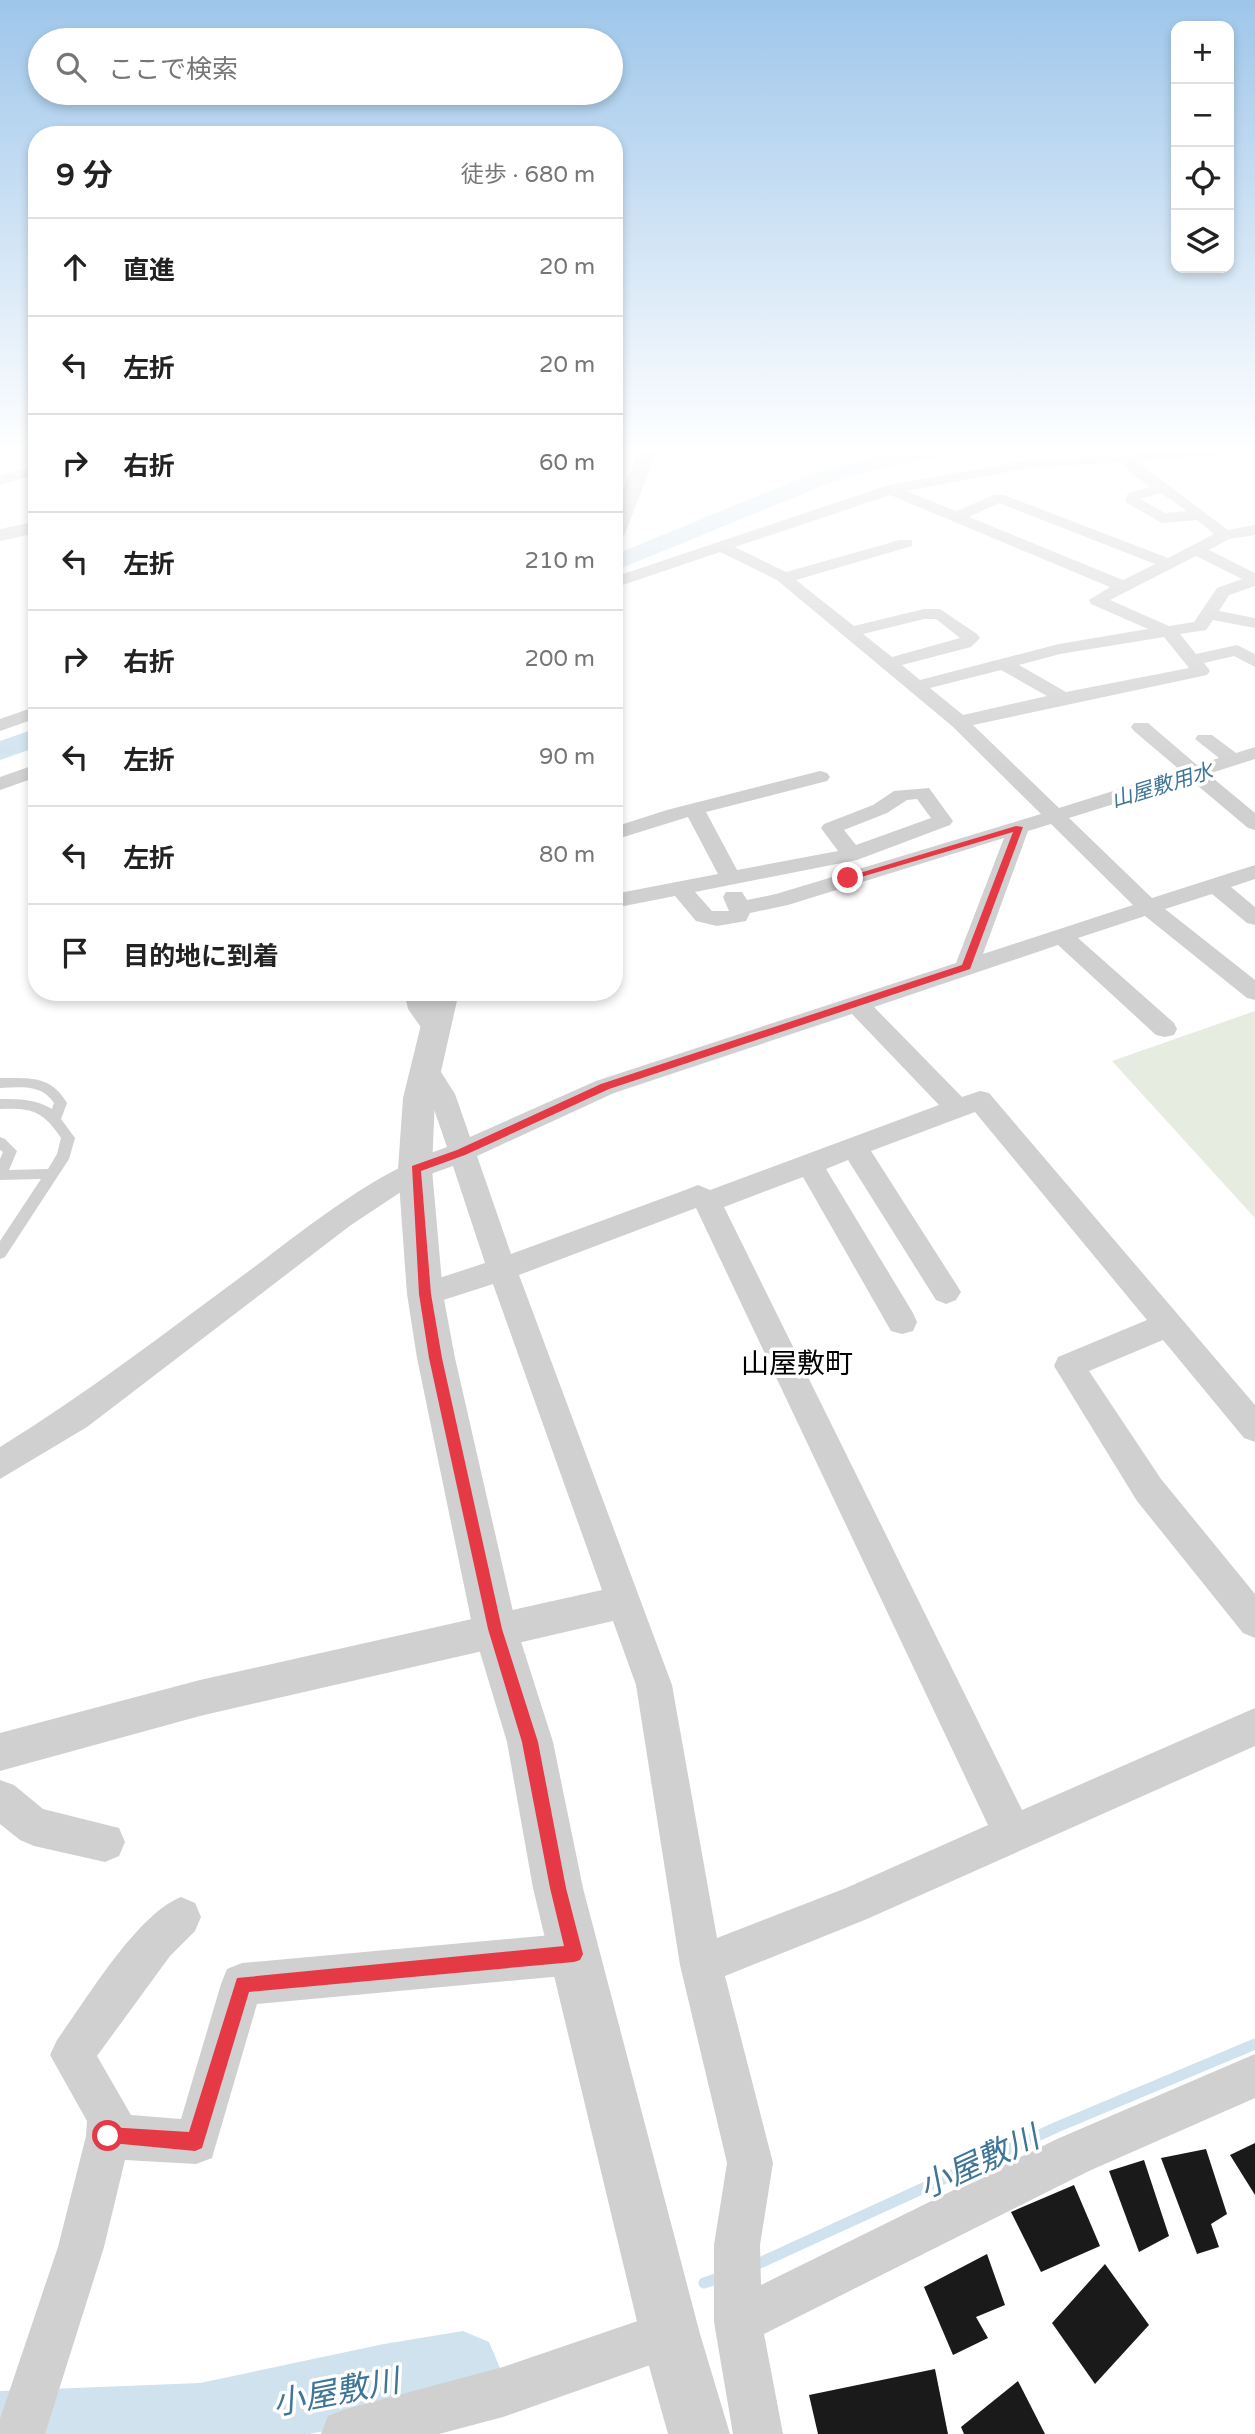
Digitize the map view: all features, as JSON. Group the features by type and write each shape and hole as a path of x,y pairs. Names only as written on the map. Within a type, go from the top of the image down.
{"street":[{"path":"623,580 679,562"},
{"path":"752,562 784,578 917,686 959,722 1148,908 1255,992"},
{"path":"784,578 841,562"},
{"path":"1064,562 1123,586"},
{"path":"959,722 1201,671 1170,633 1097,600 1171,562"},
{"path":"1217,562 1253,582"},
{"path":"917,686 1059,649 1200,626 1223,593 1253,582"},
{"path":"849,632 924,614 940,614 971,638 965,643 888,663"},
{"path":"1210,614 1255,623"},
{"path":"1191,660 1237,650 1255,662"},
{"path":"1003,663 1063,698"},
{"path":"0,725 28,715"},
{"path":"1141,727 1191,773 1255,824"},
{"path":"1205,739 1234,760"},
{"path":"741,908 780,900 1255,753"},
{"path":"0,784 28,773"},
{"path":"623,831 694,809 820,776"},
{"path":"623,899 852,854 943,821 922,792 901,795 880,808 831,828 852,854"},
{"path":"681,888 701,916 713,922 738,916 741,908 694,809"},
{"path":"966,967 1019,827"},
{"path":"0,1464 76,1417 341,1217 415,1169 461,1152 605,1087 855,1002 1215,886 1251,878"},
{"path":"1215,886 1255,918"},
{"path":"1062,936 1165,1029"},
{"path":"855,1002 957,1108"},
{"path":"430,1020 442,1094 461,1152 654,1685 701,1965 750,2163 737,2285 758,2434"},
{"path":"430,1020 419,1098 415,1169 425,1294 436,1358 495,1629 530,1742 558,1888 574,1954 670,2334 699,2434"},
{"path":"708,1202 980,1100 1255,1428"},
{"path":"854,1147 946,1292"},
{"path":"809,1164 902,1322"},
{"path":"425,1294 502,1269 698,1196 708,1202 1012,1832"},
{"path":"1168,1325 1069,1366 1149,1490 1255,1621"},
{"path":"0,1752 200,1698 624,1601"},
{"path":"701,1965 853,1906 1012,1832 1255,1727"},
{"path":"0,1798 34,1826 105,1842"},
{"path":"24,2422 81,2247 108,2136 110,2117 72,2055 155,1941 181,1917"},
{"path":"108,2136 195,2142 243,1984 574,1954"},
{"path":"737,2285 1073,2155 1255,2076"},
{"path":"346,2434 503,2392 670,2334"}],"lane":[{"path":"0,1083 41,1083 58,1096 61,1103 55,1118"},
{"path":"0,1104 29,1103 55,1118 68,1138 64,1155 0,1253"},
{"path":"0,1142 9,1151 0,1175 51,1174"}],"shaded area":[{"path":"1255,1011 1255,1218 1112,1061"}],"building":[{"path":"1255,2143 1255,2195 1230,2155"},
{"path":"1206,2149 1227,2214 1211,2224 1219,2247 1197,2254 1161,2158"},
{"path":"1144,2160 1169,2236 1139,2252 1109,2171"},
{"path":"1074,2185 1100,2246 1041,2272 1011,2212"},
{"path":"987,2254 1005,2305 976,2317 988,2338 953,2355 924,2287"},
{"path":"1105,2264 1149,2325 1095,2384 1052,2323"},
{"path":"935,2369 948,2434 818,2434 809,2395"},
{"path":"1018,2381 1045,2434 964,2434 961,2427"}],"waterway":[{"path":"0,751 28,740"},
{"name":"小屋敷川","path":"753,2266 1057,2127 1255,2044"},
{"name":"小屋敷川","path":"704,2283 722,2277"},
{"name":"小屋敷川","path":"0,2429 200,2420 384,2381 463,2368"}],"district":[{"name":"山屋敷町","path":"797,1364"}],"route":[{"path":"108,2136 195,2142 243,1984 574,1954 558,1888 530,1742 495,1629 436,1358 425,1294 415,1169 461,1152 573,1099 605,1087 966,967 1019,827 848,878"}],"water label":[{"name":"山屋敷用水","path":"1162,786"}]}
